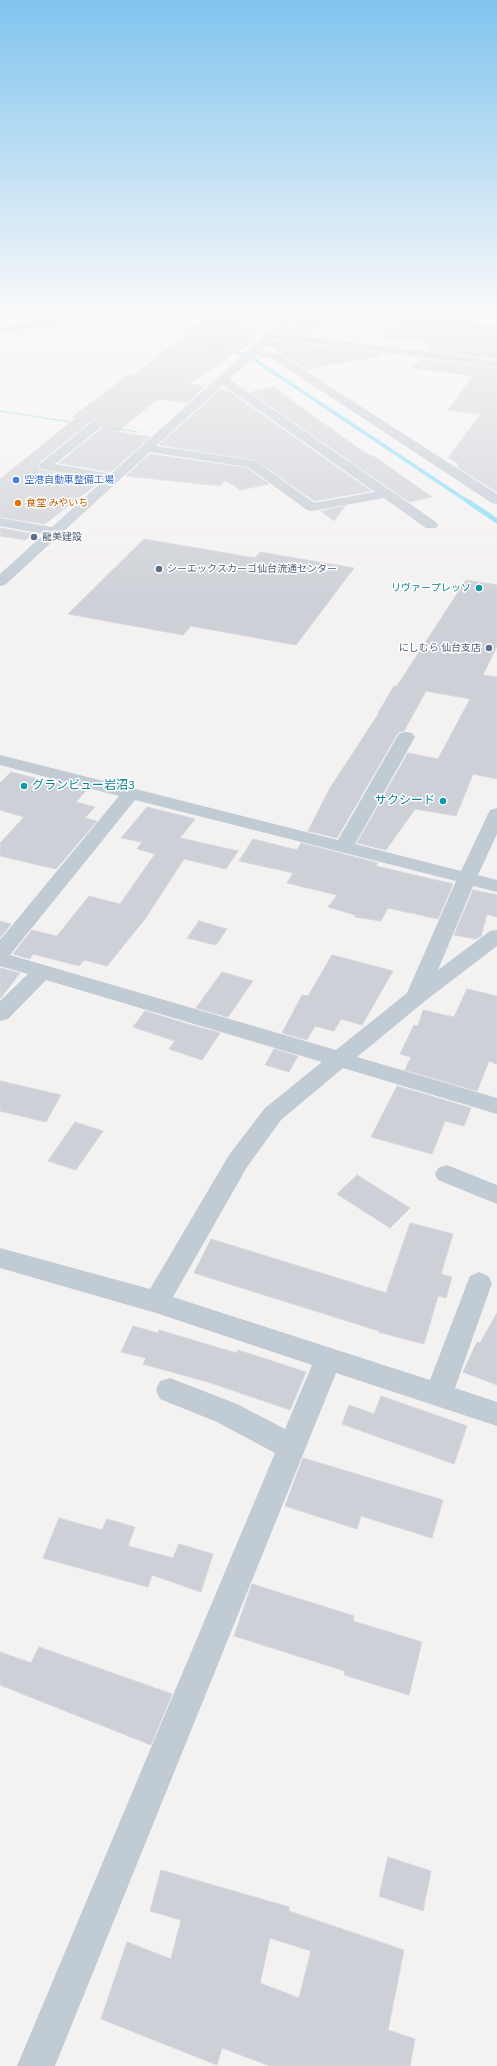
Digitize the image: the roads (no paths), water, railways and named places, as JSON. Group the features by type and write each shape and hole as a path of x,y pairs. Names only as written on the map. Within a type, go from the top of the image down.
{"street":[{"path":"0,582 190,408"},
{"path":"264,408 431,525"},
{"path":"356,408 497,500"},
{"path":"96,425 46,466 114,478"},
{"path":"146,448 252,464 312,507 386,494"},
{"path":"0,522 54,532"},
{"path":"344,847 406,737"},
{"path":"0,760 497,886"},
{"path":"0,954 131,793"},
{"path":"417,996 467,878 497,814"},
{"path":"156,1302 238,1161 273,1114 342,1060 417,996 497,936"},
{"path":"0,958 497,1106"},
{"path":"3,1008 43,971"},
{"path":"447,1174 497,1195"},
{"path":"0,1258 156,1302 497,1414"},
{"path":"439,1395 479,1283"},
{"path":"36,2066 328,1358"},
{"path":"170,1390 227,1413 291,1447"}],"waterway":[{"path":"328,408 470,503"},
{"path":"469,502 497,521"}],"place":[{"name":"空港自動車整備工場","path":"16,480"},
{"name":"食堂 みやいち","path":"18,503"},
{"name":"龍美建設","path":"34,537"},
{"name":"シーエックスカーゴ仙台流通センター","path":"159,569"},
{"name":"リヴァープレッソ","path":"479,588"},
{"name":"にしむら 仙台支店","path":"489,648"},
{"name":"グランビュー岩沼3","path":"24,786"},
{"name":"サクシード","path":"443,801"}]}
